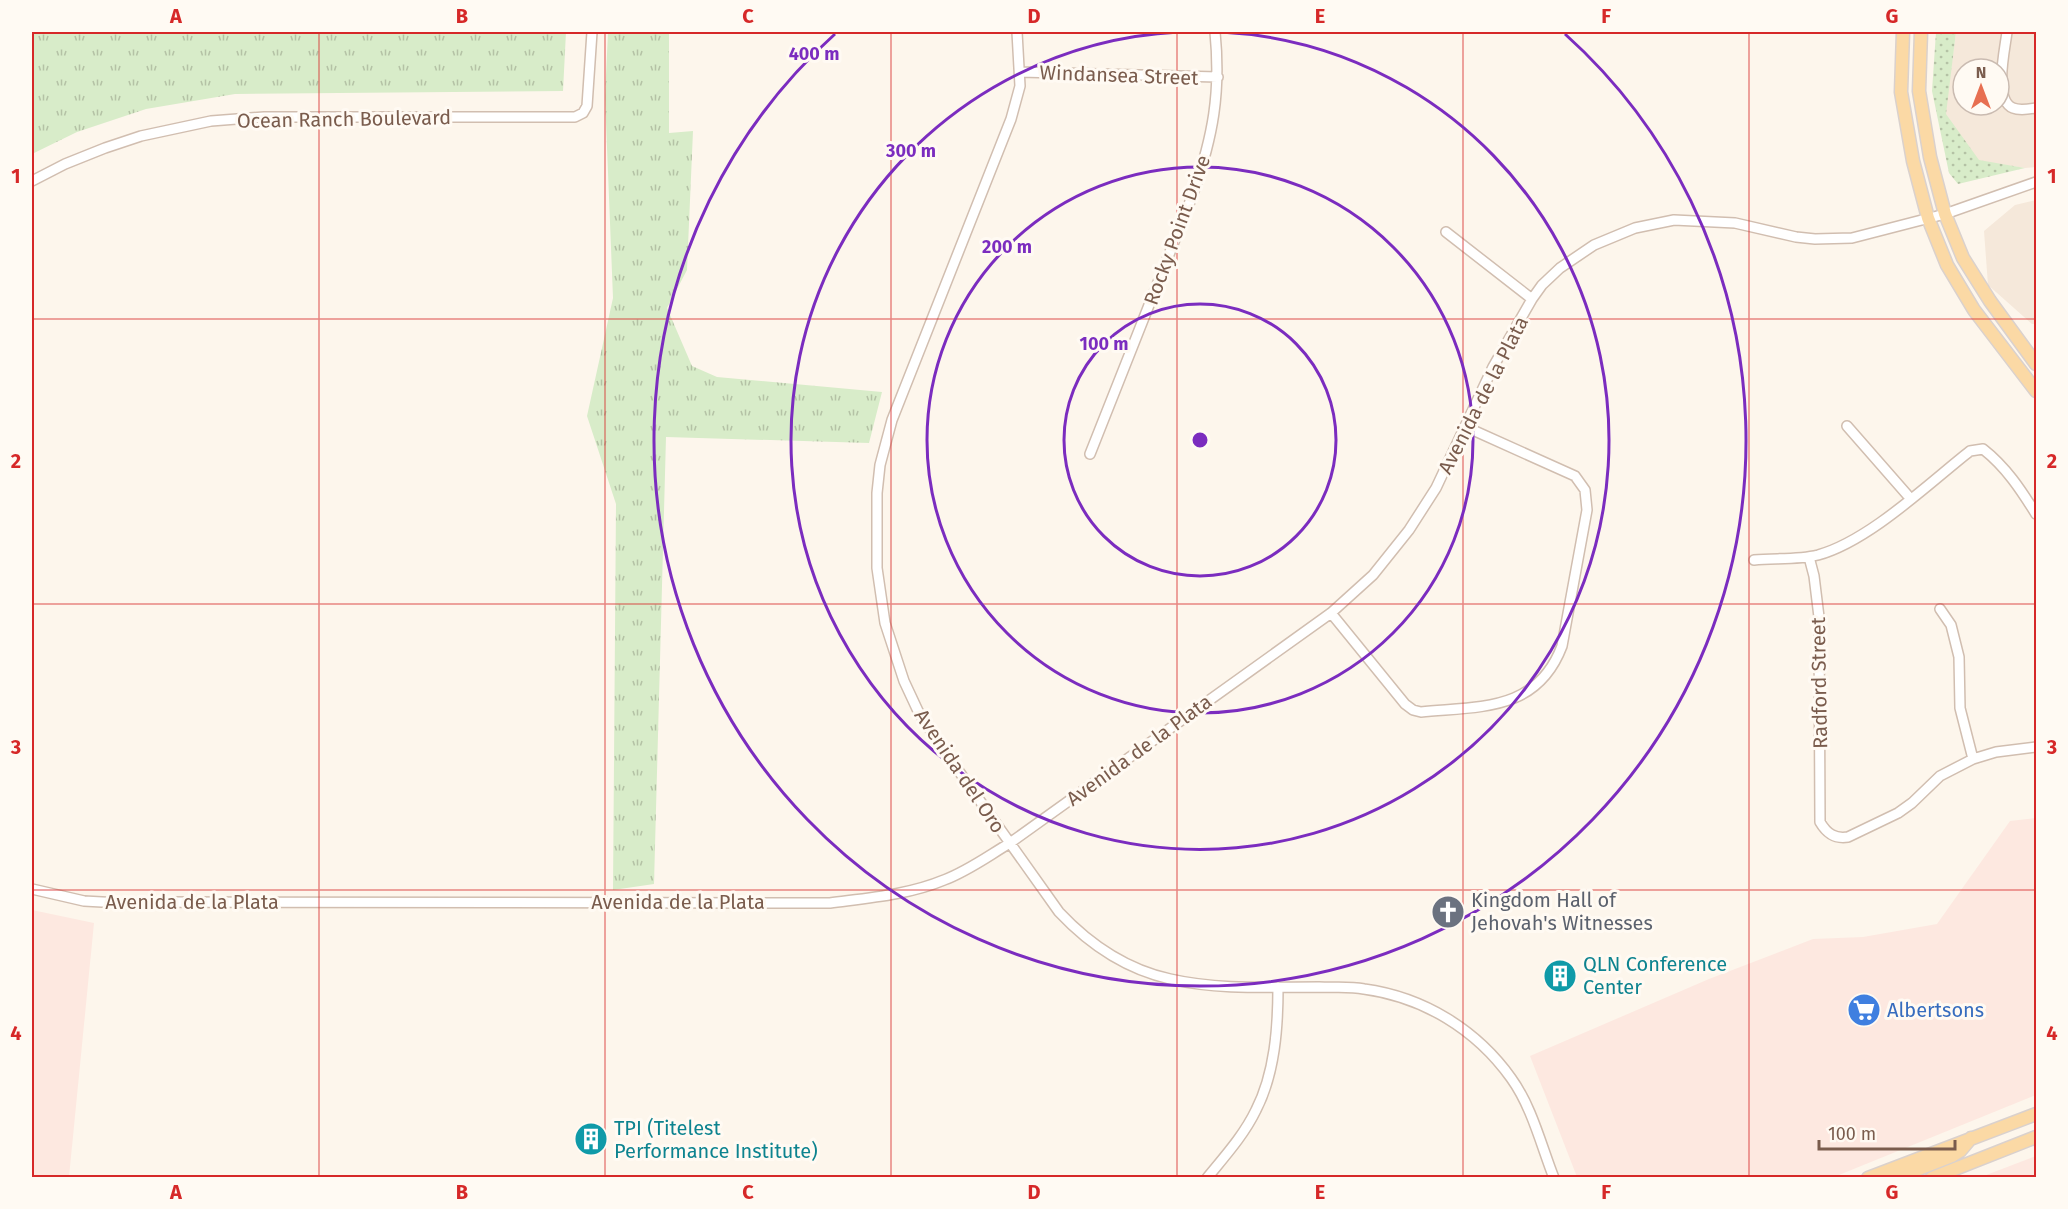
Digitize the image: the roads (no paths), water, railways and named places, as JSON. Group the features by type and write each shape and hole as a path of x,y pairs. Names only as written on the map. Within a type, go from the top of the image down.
{"main road":[{"path":"1903,32 1901,92 1913,161 1928,218 1947,265 1974,310 2037,392"},
{"path":"1921,32 1919,91 1930,157 1945,214 1963,258 1990,301 2037,364"},
{"path":"1868,1178 2037,1114"},
{"path":"1896,1178 1952,1156 1960,1151 1972,1137"},
{"path":"1932,1178 2037,1137"}],"street":[{"name":"Ocean Ranch Boulevard","path":"32,182 65,164 105,148 159,131 211,121 264,117 575,117 583,113 587,106 592,32"},
{"name":"Avenida del Oro","path":"1017,32 1020,86 1011,119 892,420 880,465 877,568 885,623 904,681 918,711 1059,912 1077,932 1102,951 1120,961 1168,979 1201,985 1362,988 1384,992 1420,1004 1452,1020 1482,1045 1511,1078 1528,1109 1554,1178"},
{"name":"Rocky Point Drive","path":"1090,454 1197,184 1206,155 1215,117 1218,77 1215,32"},
{"path":"2007,32 2001,90 2004,101 2011,108 2019,110 2037,108"},
{"name":"Windansea Street","path":"1020,72 1218,77"},
{"name":"Avenida de la Plata","path":"32,889 84,901 138,904 162,902 830,903 881,897 926,886 967,870 1010,843 1331,613 1373,575 1410,530 1436,488 1493,367 1532,298 1560,268 1594,245 1635,228 1674,220 1735,223 1815,239 1852,238 1945,214 2037,182"},
{"path":"1446,232 1532,298"},
{"path":"1847,426 1910,498"},
{"path":"1331,613 1405,704 1413,710 1421,712 1500,704 1532,690 1546,676 1556,662 1562,646 1587,510 1585,490 1575,476 1466,427"},
{"path":"1754,560 1809,557 1859,536 1970,451 1983,449 1993,457 2011,477 2037,514"},
{"name":"Radford Street","path":"1809,557 1814,576 1819,617 1820,822 1824,829 1831,835 1848,837 1898,813 1940,776 1972,759"},
{"path":"1940,609 1951,625 1959,657 1960,708 1972,759 1996,752 2037,747"},
{"path":"1207,1178 1238,1141 1257,1109 1271,1068 1278,1014 1278,987"}],"place":[{"name":"Kingdom Hall of Jehovah's Witnesses","path":"1448,912"},
{"name":"QLN Conference Center","path":"1560,976"},
{"name":"Albertsons","path":"1864,1010"},
{"name":"TPI (Titelest Performance Institute)","path":"591,1139"}]}
